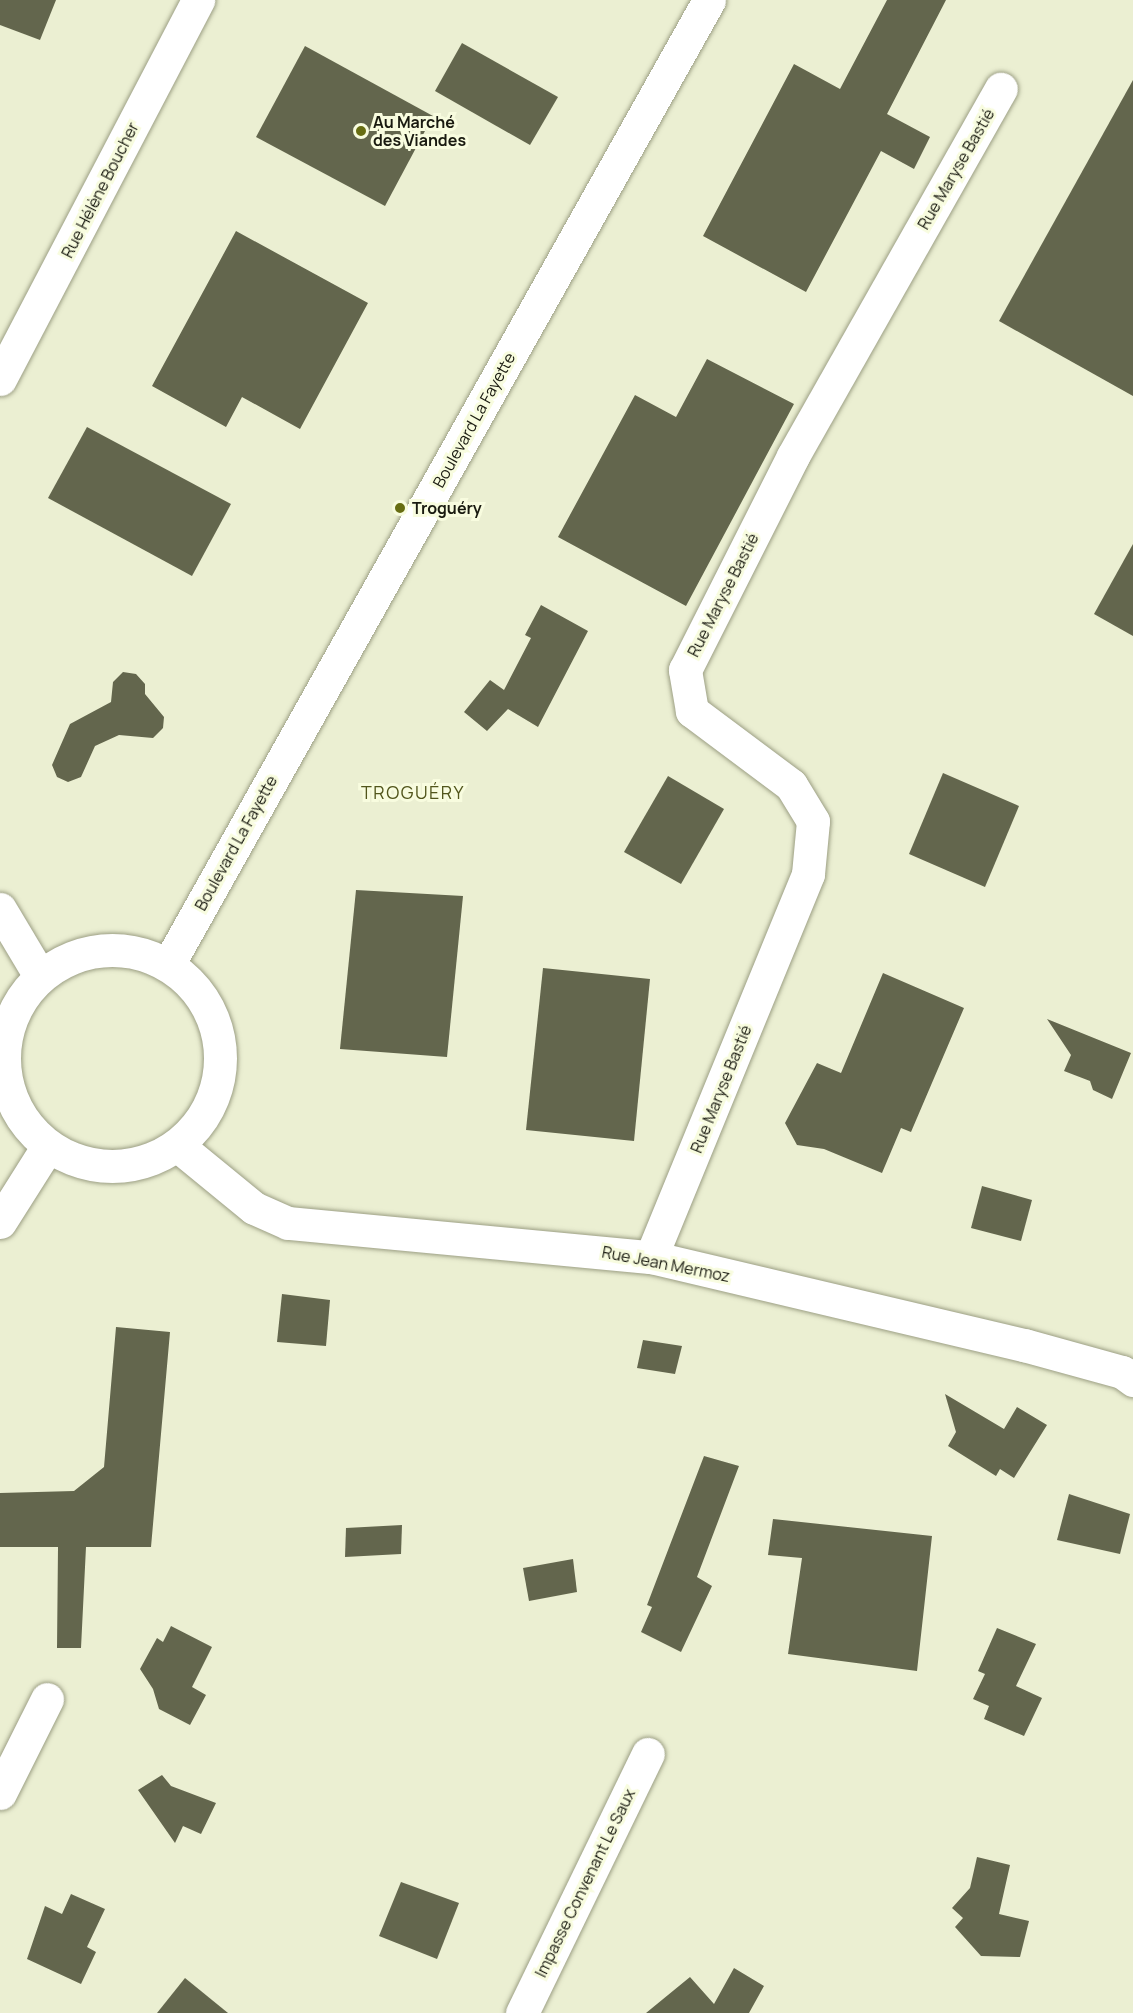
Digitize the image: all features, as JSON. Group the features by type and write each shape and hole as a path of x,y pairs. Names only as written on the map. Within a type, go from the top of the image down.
{"street":[{"name":"Rue Hélène Boucher","path":"0,379 198,0"},
{"name":"Boulevard La Fayette","path":"168,965 709,0"},
{"name":"Rue Maryse Bastié","path":"651,1257 808,874 813,821 791,785 692,711 685,670 793,456 1001,88"},
{"path":"0,909 40,976"},
{"path":"94,950 132,951 168,965 195,988 213,1018 221,1053 211,1099 201,1120 177,1145 136,1164 90,1164 48,1146 23,1121 7,1088 3,1053 10,1018 40,976 57,963 94,950"},
{"name":"Rue Jean Mermoz","path":"177,1145 254,1208 288,1223 651,1257 1129,1369"},
{"path":"0,1222 48,1146"},
{"path":"0,1793 46,1699"},
{"name":"Impasse Convenant Le Saux","path":"522,2013 648,1754"}],"building":[{"path":"0,0 56,0 40,40 0,25"},
{"path":"887,0 946,0 887,114 930,137 914,169 881,151 806,292 703,236 794,64 840,89"},
{"path":"462,43 558,97 530,145 435,91"},
{"path":"305,46 433,116 385,206 256,137"},
{"path":"1133,80 1133,396 999,321"},
{"path":"236,231 368,303 300,429 242,397 226,427 152,386"},
{"path":"707,359 794,404 686,606 558,537 635,395 676,417"},
{"path":"87,427 231,504 192,576 48,498"},
{"path":"1133,544 1133,636 1094,614"},
{"path":"541,605 588,631 538,727 508,709 487,731 464,712 490,680 504,690 531,638 525,635"},
{"path":"123,672 136,674 145,684 145,694 164,717 163,728 153,738 119,735 95,746 81,777 68,782 57,777 52,765 70,724 111,702 113,682"},
{"path":"943,773 1019,806 985,887 909,854"},
{"path":"668,776 724,809 681,884 624,852"},
{"path":"356,890 463,896 447,1057 340,1049"},
{"path":"543,968 650,979 634,1141 526,1130"},
{"path":"883,973 964,1008 911,1132 901,1128 882,1173 824,1149 797,1145 785,1123 817,1063 841,1073"},
{"path":"1047,1019 1131,1053 1112,1099 1093,1090 1090,1081 1064,1071 1071,1055"},
{"path":"982,1186 1032,1200 1021,1241 971,1228"},
{"path":"282,1294 330,1300 326,1346 277,1342"},
{"path":"116,1327 170,1332 151,1547 86,1547 81,1648 57,1648 58,1547 0,1547 0,1493 74,1491 104,1467"},
{"path":"643,1340 682,1346 675,1374 637,1368"},
{"path":"945,1394 1004,1429 1017,1407 1047,1425 1014,1478 1000,1469 996,1476 948,1446 956,1432"},
{"path":"704,1456 739,1466 697,1577 712,1586 681,1652 641,1632 652,1607 647,1605"},
{"path":"1069,1494 1130,1514 1120,1554 1057,1540"},
{"path":"773,1519 932,1536 917,1671 788,1654 802,1558 768,1555"},
{"path":"402,1525 401,1554 345,1557 346,1528"},
{"path":"573,1559 577,1592 529,1601 523,1568"},
{"path":"171,1626 212,1647 192,1687 206,1695 190,1725 159,1709 153,1689 140,1669 157,1638 163,1642"},
{"path":"997,1628 1036,1644 1016,1686 1042,1698 1024,1736 984,1719 989,1706 973,1699 985,1674 978,1671"},
{"path":"162,1775 171,1786 216,1803 201,1834 183,1826 175,1843 138,1790"},
{"path":"977,1857 1010,1865 999,1914 1029,1921 1020,1957 981,1956 955,1927 963,1918 952,1908 970,1888"},
{"path":"401,1882 459,1903 437,1959 379,1936"},
{"path":"71,1894 105,1909 87,1947 96,1952 81,1984 27,1959 45,1906 62,1914"},
{"path":"734,1968 764,1986 749,2013 646,2013 690,1977 714,2004"},
{"path":"185,1978 228,2013 157,2013"}],"place":[{"name":"Au Marché des Viandes","path":"361,131"},
{"name":"Troguéry","path":"400,508"}],"district":[{"name":"TROGUÉRY","path":"413,792"}]}
